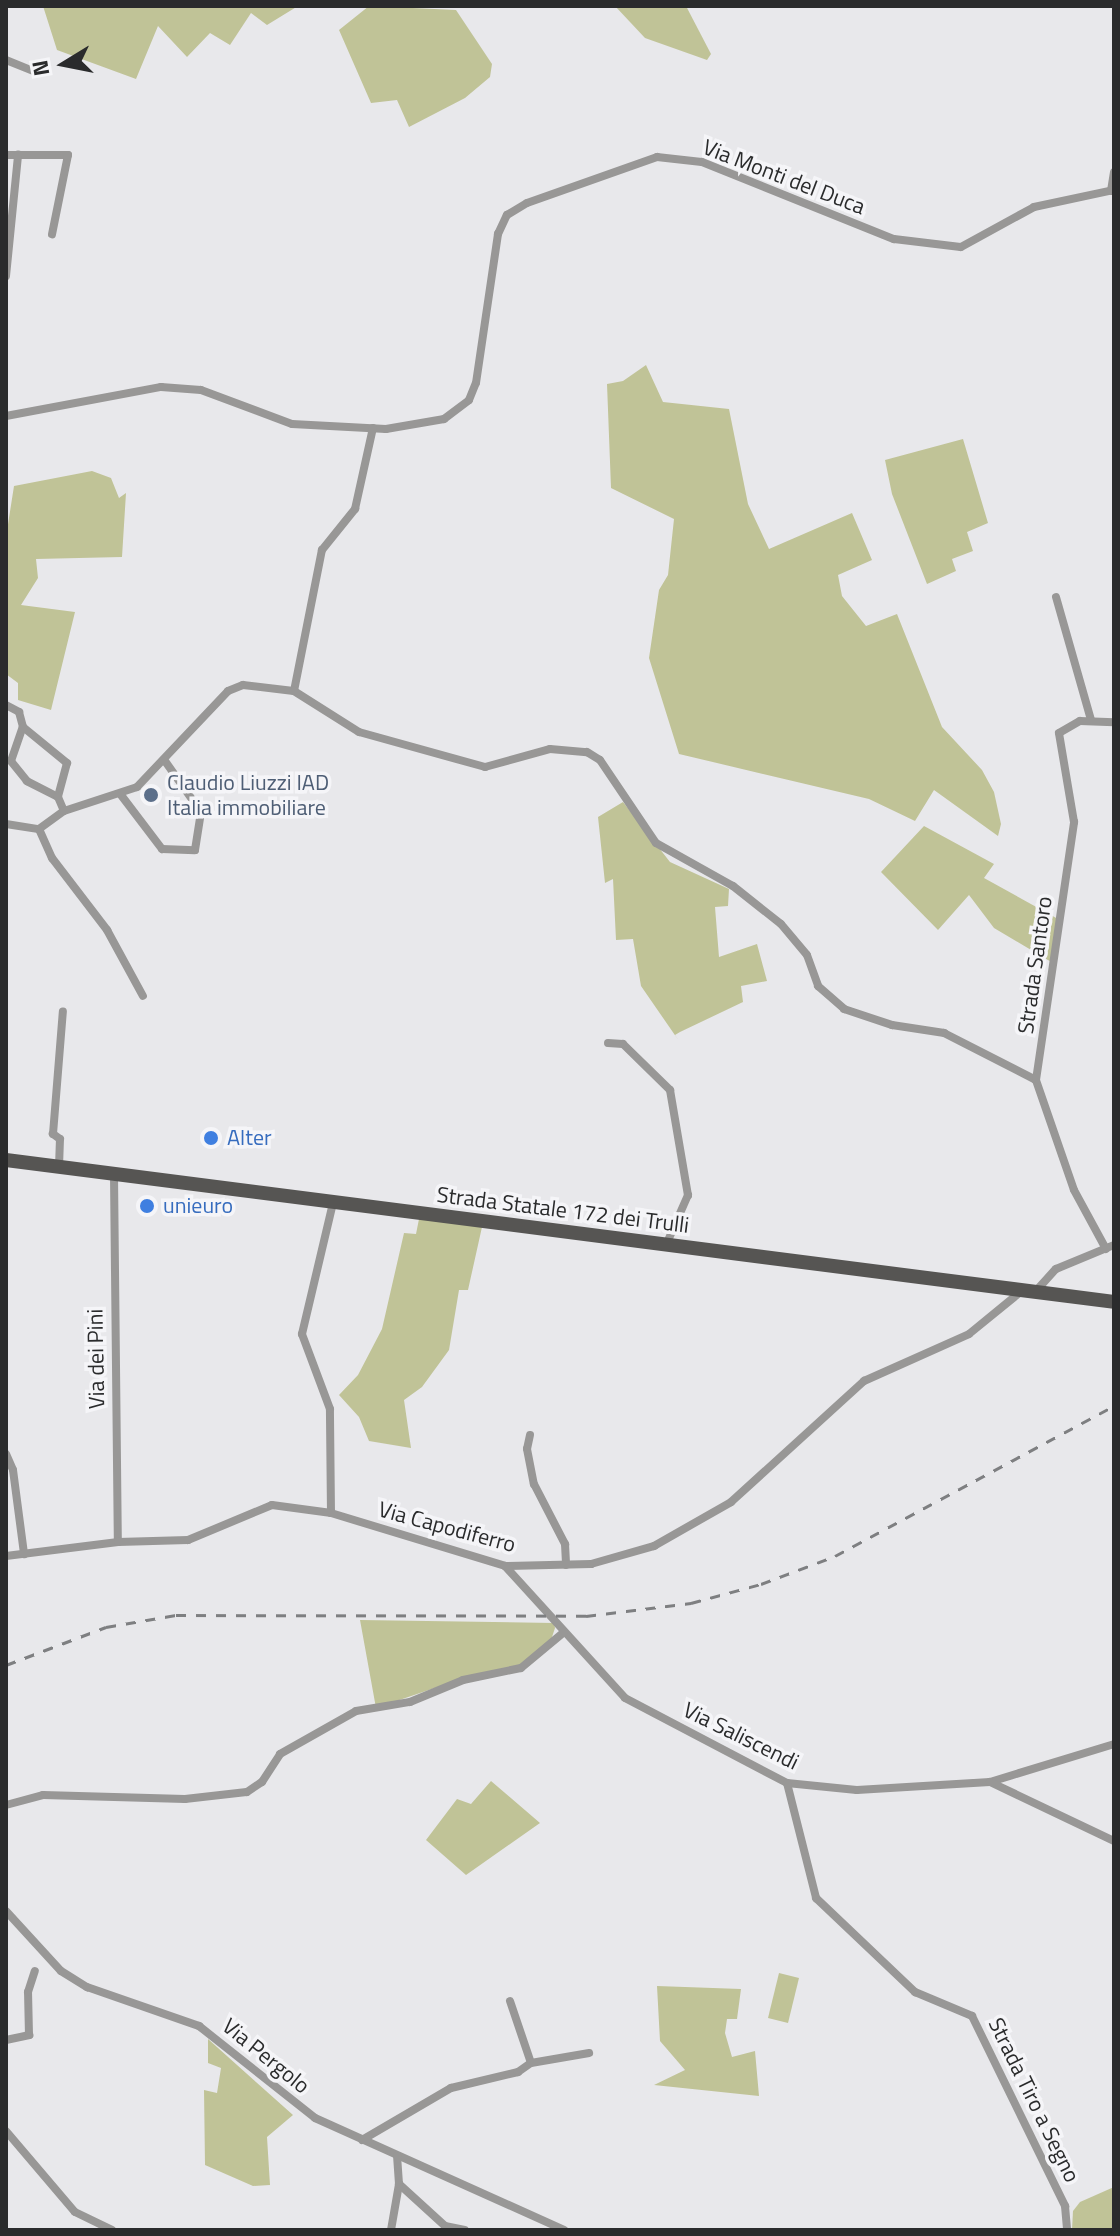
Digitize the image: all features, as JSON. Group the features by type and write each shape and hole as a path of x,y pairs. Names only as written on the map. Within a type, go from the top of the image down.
{"main road":[{"name":"Strada Statale 172 dei Trulli","path":"6,1160 1114,1302"}],"street":[{"path":"6,60 35,72"},
{"path":"6,155 68,155 52,234"},
{"path":"6,276 18,155"},
{"name":"Via Monti del Duca","path":"6,416 161,387 201,390 292,424 373,428 444,419 469,400 478,374 498,234 507,215 642,161 678,157 702,162 894,239 961,247 1034,207 1113,190"},
{"path":"1113,190 1114,172"},
{"path":"294,691 322,550 355,509 373,428"},
{"path":"1056,597 1091,720 1114,722"},
{"path":"6,824 39,829 64,811 121,795 165,761 228,691 253,685 294,691 359,732 485,767 550,749 587,752 600,760 656,843 733,886 781,924 807,955 818,986 844,1009 892,1025 944,1033 1036,1080"},
{"path":"6,705 19,712 23,727 11,761 27,781 58,797"},
{"name":"Strada Santoro","path":"1091,720 1059,733 1074,822 1036,1080 1074,1190 1110,1247"},
{"path":"23,727 67,763 58,797 64,811"},
{"path":"121,795 162,849 195,850 201,812 165,761"},
{"path":"39,829 52,858 107,930 143,996"},
{"path":"59,1167 60,1139 53,1134 63,1011"},
{"path":"608,1043 623,1044 670,1090 688,1195 666,1245"},
{"name":"Via dei Pini","path":"114,1175 118,1542"},
{"path":"331,1513 330,1409 302,1334 333,1203"},
{"name":"Via Capodiferro","path":"6,1556 118,1542 188,1540 272,1505 331,1513 505,1566 566,1565 654,1546 731,1502 864,1381 969,1334 1056,1269 1110,1247"},
{"path":"530,1435 527,1449 534,1484 565,1544 566,1565"},
{"path":"6,1454 24,1554"},
{"name":"Via Saliscendi","path":"505,1566 625,1698 787,1783 857,1790 990,1782 1114,1744"},
{"path":"6,1805 43,1795 185,1799 247,1792 262,1782 280,1754 356,1711 410,1702 463,1680 521,1668 564,1632"},
{"path":"990,1782 1114,1841"},
{"name":"Strada Tiro a Segno","path":"787,1783 816,1898 915,1992 972,2016 1065,2206 1067,2230"},
{"name":"Via Pergolo","path":"6,1911 61,1971 87,1987 199,2026 279,2094 362,2140 561,2229"},
{"path":"6,2040 29,2035 28,1992 35,1971"},
{"path":"510,2001 531,2063"},
{"path":"362,2140 451,2088 518,2072 531,2063 589,2053"},
{"path":"6,2131 75,2212 112,2230"},
{"path":"391,2230 399,2184 397,2156"},
{"path":"399,2184 445,2226 465,2230"},
{"path":"545,2230 561,2229"}],"green space":[{"path":"43,6 298,6 267,25 251,13 230,45 210,33 187,57 158,26 136,79 57,50"},
{"path":"369,6 456,10 492,64 490,77 465,98 409,127 397,100 371,103 339,30"},
{"path":"615,6 686,6 711,54 707,60 645,38"},
{"path":"646,365 663,402 729,409 748,504 769,549 852,513 872,560 838,575 842,596 866,626 897,614 942,727 982,770 994,792 1001,824 998,836 934,790 915,821 869,799 679,754 649,658 659,590 668,575 674,519 611,488 607,384 623,381"},
{"path":"963,439 988,523 967,532 973,551 952,559 956,571 927,584 892,494 885,460"},
{"path":"92,471 111,478 119,498 126,493 122,557 36,559 38,578 21,605 75,612 51,710 18,700 18,683 6,674 6,537 14,486"},
{"path":"623,802 670,862 729,889 728,906 715,907 719,957 757,944 767,981 741,986 743,1002 675,1035 679,1041 641,986 633,939 616,940 613,879 605,883 598,817"},
{"path":"924,826 994,864 984,878 1058,919 1053,963 994,928 969,895 938,930 881,872"},
{"path":"419,1219 482,1227 468,1290 459,1290 449,1350 422,1387 404,1400 411,1448 369,1441 359,1417 339,1395 358,1375 382,1329 404,1233 416,1234"},
{"path":"360,1620 554,1623 555,1628 551,1640 527,1663 464,1678 376,1708"},
{"path":"491,1781 540,1823 466,1875 426,1840 457,1799 471,1804"},
{"path":"779,1973 799,1978 788,2023 768,2018"},
{"path":"657,1986 741,1989 737,2019 727,2019 725,2033 732,2057 755,2051 759,2096 654,2085 685,2070 660,2041"},
{"path":"208,2039 293,2115 267,2137 270,2185 253,2186 205,2165 204,2090 217,2093 221,2068 208,2063"},
{"path":"1114,2187 1114,2230 1072,2230 1073,2211 1080,2202"}],"railway":[{"path":"6,1665 106,1627 176,1615 586,1616 691,1603 761,1584 835,1556 1114,1406"}],"place":[{"name":"Claudio Liuzzi IAD Italia immobiliare","path":"151,795"},
{"name":"Alter","path":"211,1138"},
{"name":"unieuro","path":"147,1206"}]}
